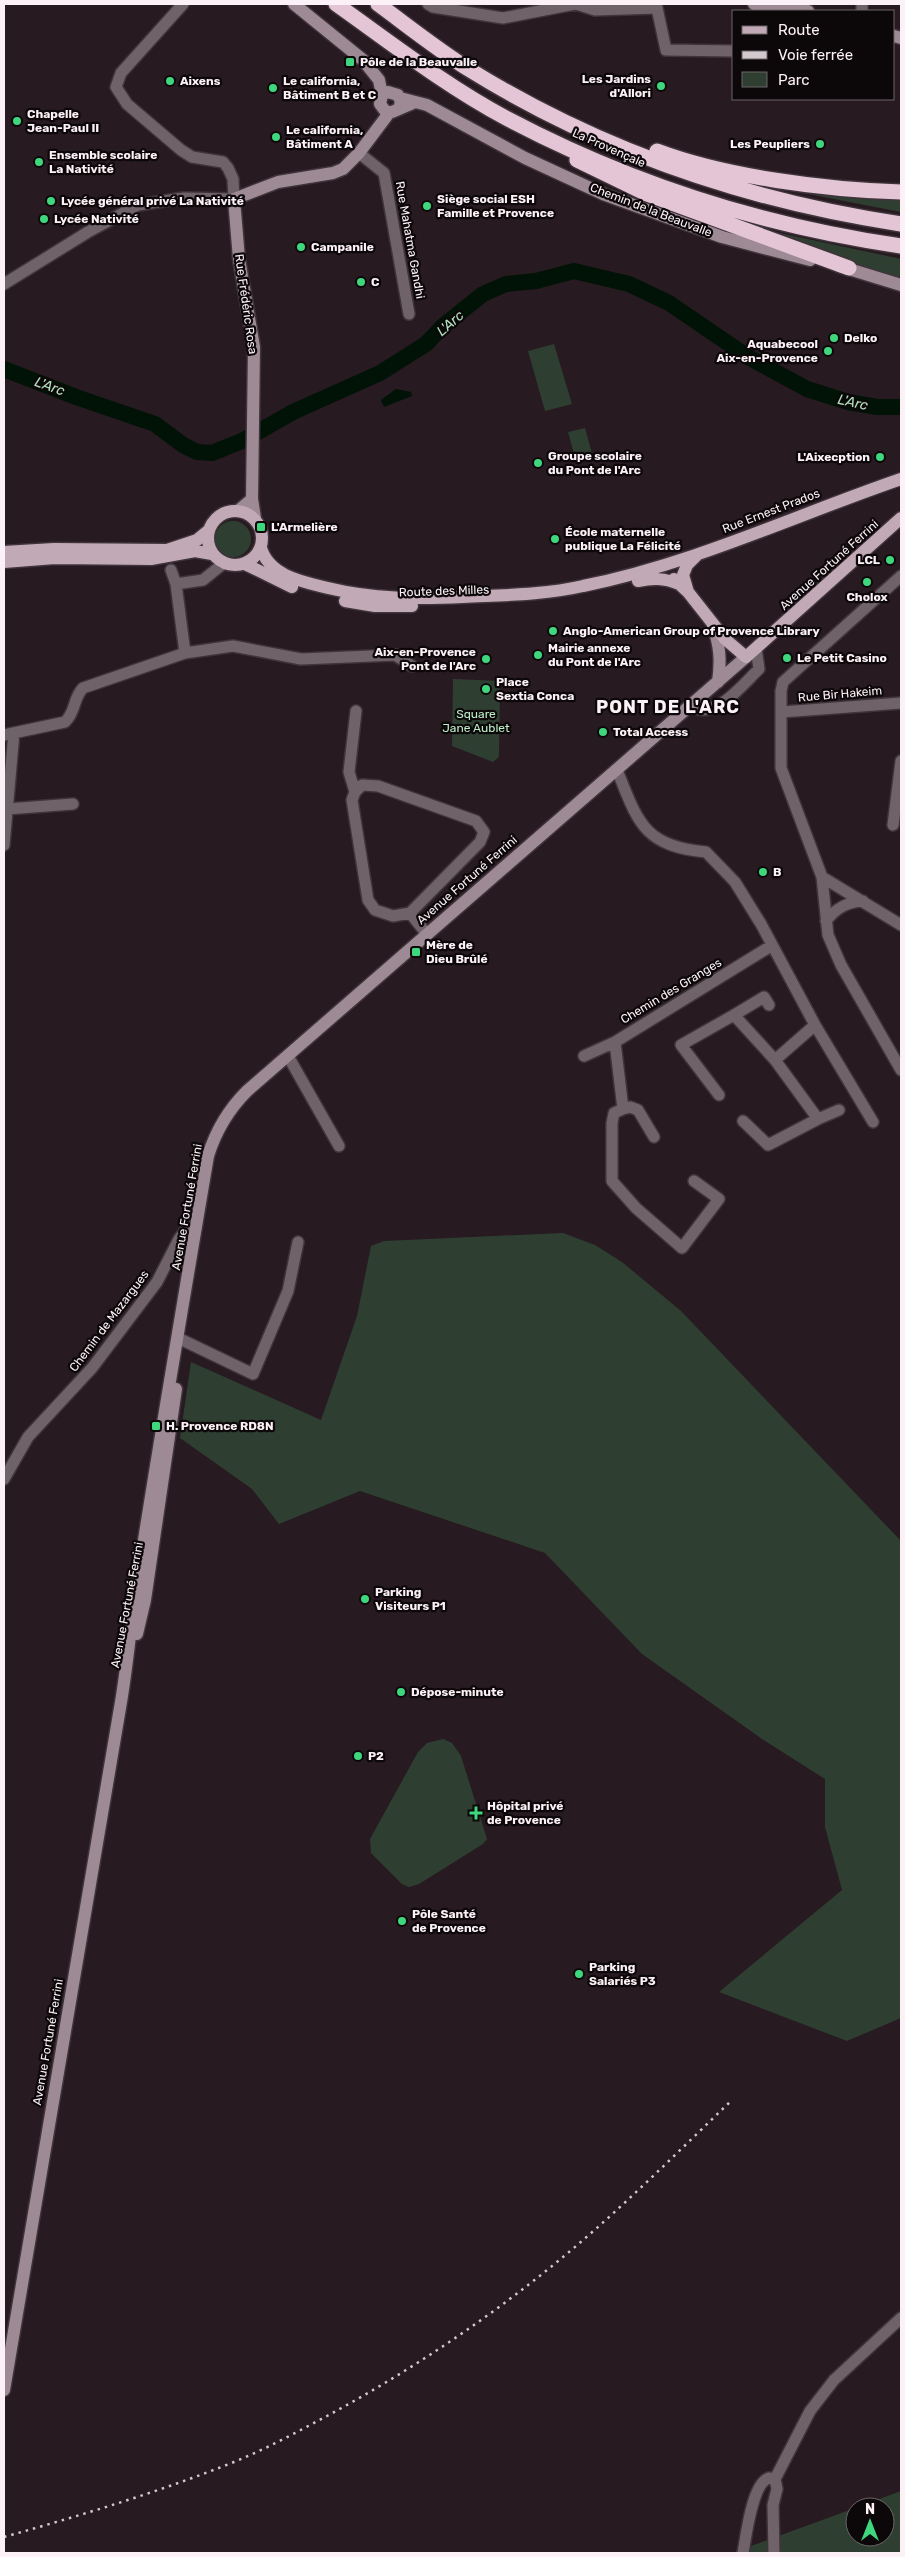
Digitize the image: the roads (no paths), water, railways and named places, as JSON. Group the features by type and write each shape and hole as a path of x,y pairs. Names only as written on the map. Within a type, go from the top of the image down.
{"highway":[{"name":"La Provençale","path":"336,4 430,69 505,117 576,151 668,189 760,217 901,247"},
{"name":"La Provençale","path":"378,4 470,70 582,131 683,171 749,192 819,209 901,224"},
{"path":"470,70 582,121 689,162 807,184 901,192"},
{"path":"505,117 603,175 638,190 849,268"}],"main road":[{"path":"234,199 278,182 333,173 343,169 359,153 391,110 396,93 384,91 363,60 294,4"},
{"path":"754,4 775,10"},
{"path":"783,4 804,10"},
{"path":"384,91 380,104 391,110"},
{"name":"Chemin de la Beauvalle","path":"391,110 413,103 427,105 525,158 603,194 722,237 849,268 901,285"},
{"name":"Rue Frédéric Rosa","path":"234,199 239,259 254,347 253,495 255,518"},
{"name":"Rue Ernest Prados","path":"650,574 901,479"},
{"path":"4,552 54,549 168,550 197,540 208,531 220,515 239,510 253,495"},
{"path":"4,562 55,558 151,559 195,551 218,562 235,566 245,564 258,554 263,537 261,527 255,518 239,510"},
{"name":"Avenue Fortuné Ferrini","path":"4,2390 50,2108 122,1699 149,1572 172,1427 178,1338 208,1156 221,1124 236,1102 426,933 692,706 901,518"},
{"path":"208,531 208,543 218,562"},
{"name":"Route des Milles","path":"261,548 264,558 273,567 298,581 375,597 437,602"},
{"path":"683,588 683,575 687,565 699,554"},
{"name":"Route des Milles","path":"245,564 296,588 340,600 375,606 437,602 527,600 585,592 650,574"},
{"path":"650,574 669,575 683,588 725,639 746,657"},
{"path":"710,620 720,649 718,682"}],"street":[{"path":"4,284 88,232 138,205 184,198 234,199 233,179 223,162 192,157 181,150 126,104 116,88 121,73 183,4"},
{"path":"428,4 433,7 503,18 576,4 595,10 657,8 666,50 732,52"},
{"name":"Rue Mahatma Gandhi","path":"359,153 384,173 409,314"},
{"path":"176,584 204,580 218,562"},
{"path":"171,570 176,584 185,653"},
{"path":"901,576 783,682 781,768 822,877 828,935 841,964 901,1070"},
{"path":"4,845 9,734 65,722 72,716 77,694 83,688 185,653 233,646 300,659 395,656 412,666"},
{"path":"692,706 700,710 711,710 725,701 759,669 756,648"},
{"name":"Rue Bir Hakeim","path":"782,712 901,703"},
{"path":"354,792 362,785 378,786 476,821 484,832 480,842 410,913 393,916 375,910 368,900 352,800 354,792 349,772 356,711"},
{"path":"893,826 901,761"},
{"path":"616,770 636,817 653,836 685,850 706,852 735,882 761,924 771,946 815,1025 873,1122"},
{"path":"7,809 73,804"},
{"path":"822,877 901,925"},
{"path":"826,921 833,912 851,902 863,901"},
{"path":"410,913 426,933"},
{"name":"Chemin des Granges","path":"584,1056 615,1042 771,946"},
{"path":"718,1094 681,1045 764,997 769,1005"},
{"path":"734,1015 775,1060 818,1119"},
{"path":"775,1060 815,1025"},
{"path":"615,1042 623,1109"},
{"path":"288,1056 339,1146"},
{"path":"654,1137 638,1110 630,1108 614,1113 612,1123 612,1181 636,1208 682,1248 719,1199 694,1181"},
{"path":"743,1121 768,1145 839,1110"},
{"name":"Chemin de Mazargues","path":"4,1479 28,1436 92,1368 157,1282 185,1231 196,1228"},
{"path":"178,1338 253,1374 288,1291 298,1242"},
{"path":"774,2553 773,2505 777,2489 775,2479 810,2411 834,2380 901,2318"},
{"path":"743,2553 753,2503 759,2488 765,2479 775,2479"}],"waterway":[{"name":"L'Arc","path":"4,369 76,397 155,424 183,445 197,452 212,453 242,441 293,412 380,373 426,344 443,326 483,294 506,284 536,281 574,271 629,284 669,303 748,357 807,389 848,402 877,407 901,407"}],"railway":[{"path":"4,2537 120,2502 234,2462 270,2446 397,2376 464,2332 560,2260 626,2201 732,2100"}],"place":[{"name":"Pôle de la Beauvalle","path":"350,62"},
{"name":"Aixens","path":"170,81"},
{"name":"Les Jardins d'Allori","path":"661,86"},
{"name":"Le california, Bâtiment B et C","path":"273,88"},
{"name":"Chapelle Jean-Paul II","path":"17,121"},
{"name":"Le california, Bâtiment A","path":"276,137"},
{"name":"Les Peupliers","path":"820,144"},
{"name":"Ensemble scolaire La Nativité","path":"39,162"},
{"name":"Lycée général privé La Nativité","path":"51,201"},
{"name":"Siège social ESH Famille et Provence","path":"427,206"},
{"name":"Lycée Nativité","path":"44,219"},
{"name":"Campanile","path":"301,247"},
{"name":"C","path":"361,282"},
{"name":"Delko","path":"834,338"},
{"name":"Aquabecool Aix-en-Provence","path":"828,351"},
{"name":"L'Aixecption","path":"880,457"},
{"name":"Groupe scolaire du Pont de l'Arc","path":"538,463"},
{"name":"L'Armelière","path":"261,527"},
{"name":"École maternelle publique La Félicité","path":"555,539"},
{"name":"LCL","path":"890,560"},
{"name":"Cholox","path":"867,582"},
{"name":"Anglo-American Group of Provence Library","path":"553,631"},
{"name":"Mairie annexe du Pont de l'Arc","path":"538,655"},
{"name":"Le Petit Casino","path":"787,658"},
{"name":"Aix-en-Provence Pont de l'Arc","path":"486,659"},
{"name":"Place Sextia Conca","path":"486,689"},
{"name":"Total Access","path":"603,732"},
{"name":"B","path":"763,872"},
{"name":"Mère de Dieu Brûlé","path":"416,952"},
{"name":"H. Provence RD8N","path":"156,1426"},
{"name":"Parking Visiteurs P1","path":"365,1599"},
{"name":"Dépose-minute","path":"401,1692"},
{"name":"P2","path":"358,1756"},
{"name":"Hôpital privé de Provence","path":"476,1813"},
{"name":"Pôle Santé de Provence","path":"402,1921"},
{"name":"Parking Salariés P3","path":"579,1974"}],"district":[{"name":"PONT DE L'ARC","path":"668,707"}],"park label":[{"name":"Square Jane Aublet","path":"476,721"}]}
